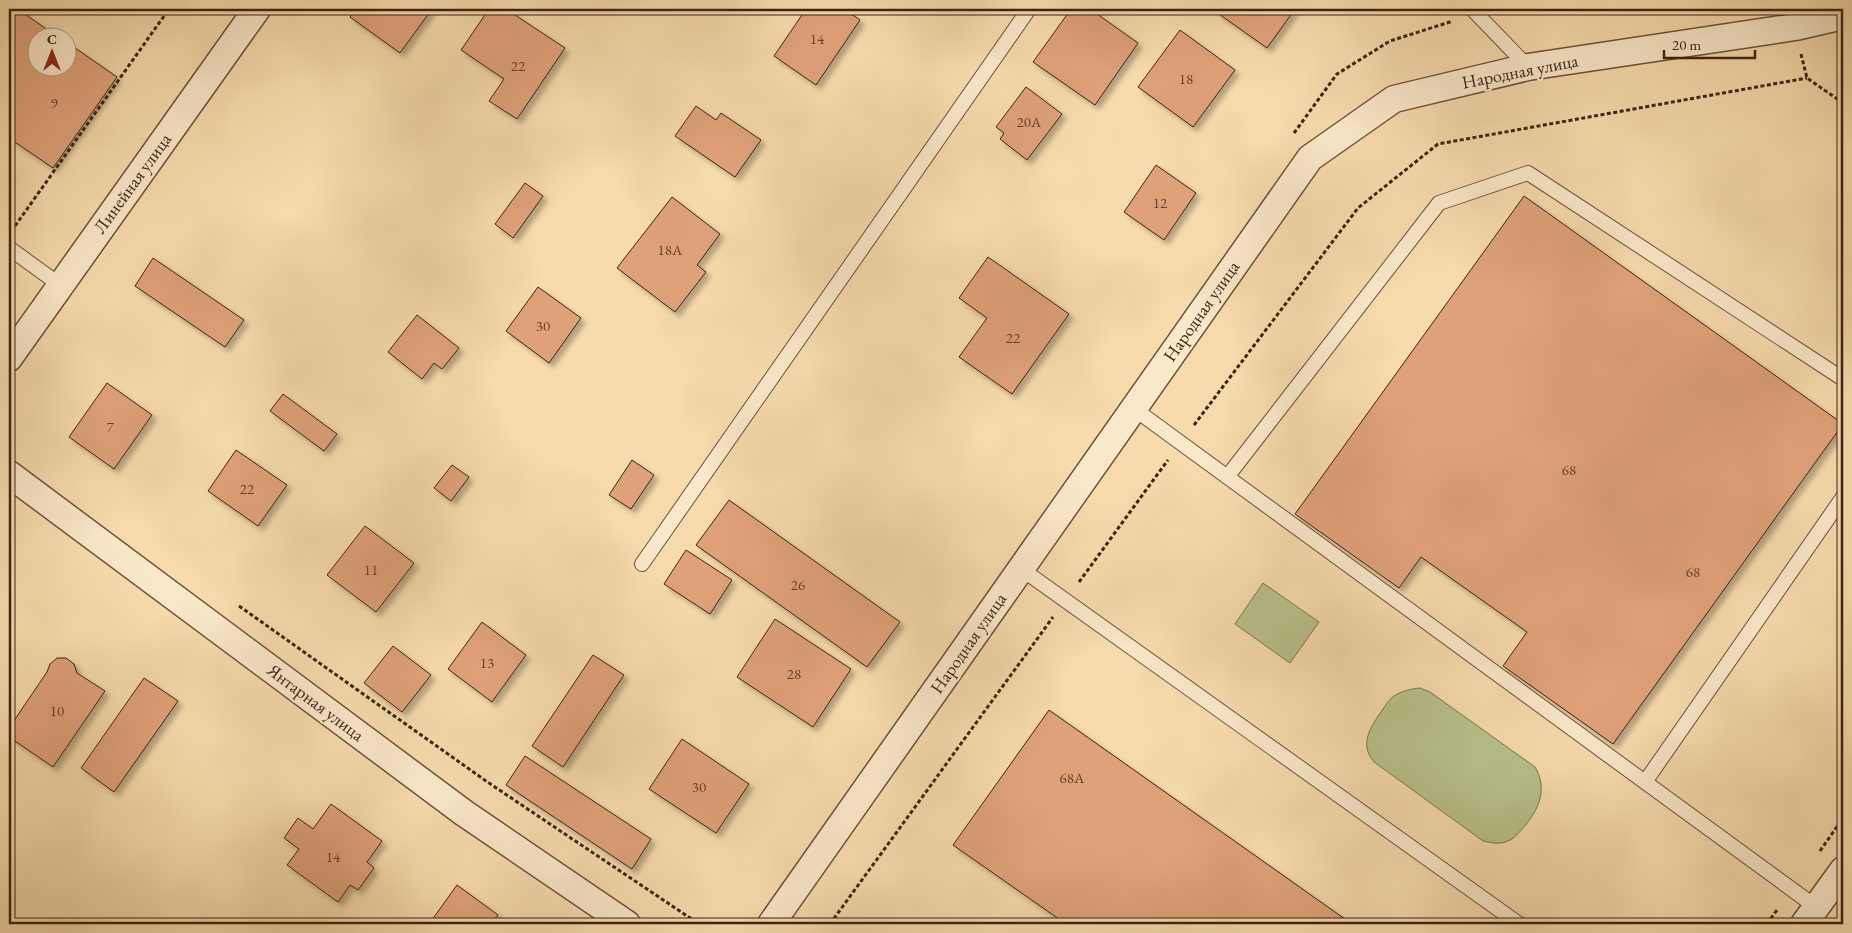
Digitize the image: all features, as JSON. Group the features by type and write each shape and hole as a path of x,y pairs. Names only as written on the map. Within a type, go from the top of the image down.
{"street":[{"name":"Линейная улица","path":"9,358 251,11"},
{"name":"Народная улица","path":"772,924 1020,568 1310,158 1394,99 1528,66 1795,27 1843,16"},
{"name":"Янтарная улица","path":"9,474 464,813 627,924"},
{"path":"1810,916 1843,870"}],"lane":[{"path":"642,564 1029,9"},
{"path":"1474,11 1528,66"},
{"path":"1227,477 1439,203 1528,173 1843,379"},
{"path":"9,248 60,285"},
{"path":"1133,408 1645,782 1810,916"},
{"path":"1645,782 1843,497"},
{"path":"1020,568 1519,924"}],"path":[{"path":"14,226 169,9"},
{"path":"1291,136 1337,74 1390,41 1474,11"},
{"path":"1807,78 1843,103"},
{"path":"9,436 10,444 18,450"},
{"path":"236,604 494,787 699,924"}],"green space":[{"path":"1263,583 1319,622 1290,663 1235,624"},
{"path":"1420,688 1430,692 1535,767 1541,783 1538,806 1517,834 1507,842 1493,843 1483,841 1374,762 1370,755 1367,749 1367,742 1370,730 1388,702 1400,693"}],"building":[{"path":"9,9 18,9 45,28 28,28 28,78 78,78 78,50 117,77 53,168 9,138"},
{"path":"356,9 432,9 400,53 350,17"},
{"path":"489,9 506,9 565,48 517,119 489,101 504,79 461,50"},
{"path":"806,9 844,9 860,20 816,85 774,56"},
{"path":"1071,9 1090,9 1138,43 1095,105 1033,62"},
{"path":"1218,9 1295,9 1267,48 1216,12"},
{"path":"1180,30 1235,70 1193,127 1138,87"},
{"path":"1026,87 1062,114 1027,160 1000,139 1004,133 996,127"},
{"path":"696,106 716,120 721,113 761,140 735,177 675,136"},
{"path":"1156,165 1196,193 1164,240 1124,212"},
{"path":"525,183 543,196 513,238 495,224"},
{"path":"1524,196 1843,424 1613,744 1503,666 1527,632 1421,557 1399,588 1295,514"},
{"path":"672,197 720,234 697,265 706,272 675,312 617,268"},
{"path":"988,257 1069,314 1012,394 959,357 987,318 959,298"},
{"path":"153,258 244,320 225,347 135,286"},
{"path":"538,287 581,318 549,363 506,331"},
{"path":"417,315 459,348 442,369 434,363 422,379 388,352"},
{"path":"107,383 152,415 114,469 69,437"},
{"path":"283,394 337,434 324,451 270,411"},
{"path":"236,450 287,485 258,526 208,491"},
{"path":"632,460 654,475 631,509 609,495"},
{"path":"452,465 469,477 451,501 434,488"},
{"path":"729,500 900,622 867,667 696,545"},
{"path":"365,526 414,563 376,612 327,575"},
{"path":"686,550 732,580 710,614 664,584"},
{"path":"775,619 851,669 813,727 737,677"},
{"path":"482,622 526,655 492,702 448,669"},
{"path":"393,646 431,675 402,712 364,683"},
{"path":"593,655 624,675 563,767 532,746"},
{"path":"57,658 66,658 74,664 77,673 105,691 53,767 9,737 9,728 47,672 50,664"},
{"path":"144,678 178,701 114,792 81,768"},
{"path":"1049,710 1352,924 1066,924 953,845"},
{"path":"682,739 749,784 716,833 649,789"},
{"path":"525,756 651,839 632,869 506,785"},
{"path":"331,804 382,841 367,862 374,868 358,890 350,885 338,902 287,865 299,849 284,838 298,818 313,829"},
{"path":"457,885 498,915 491,924 429,924"}]}
